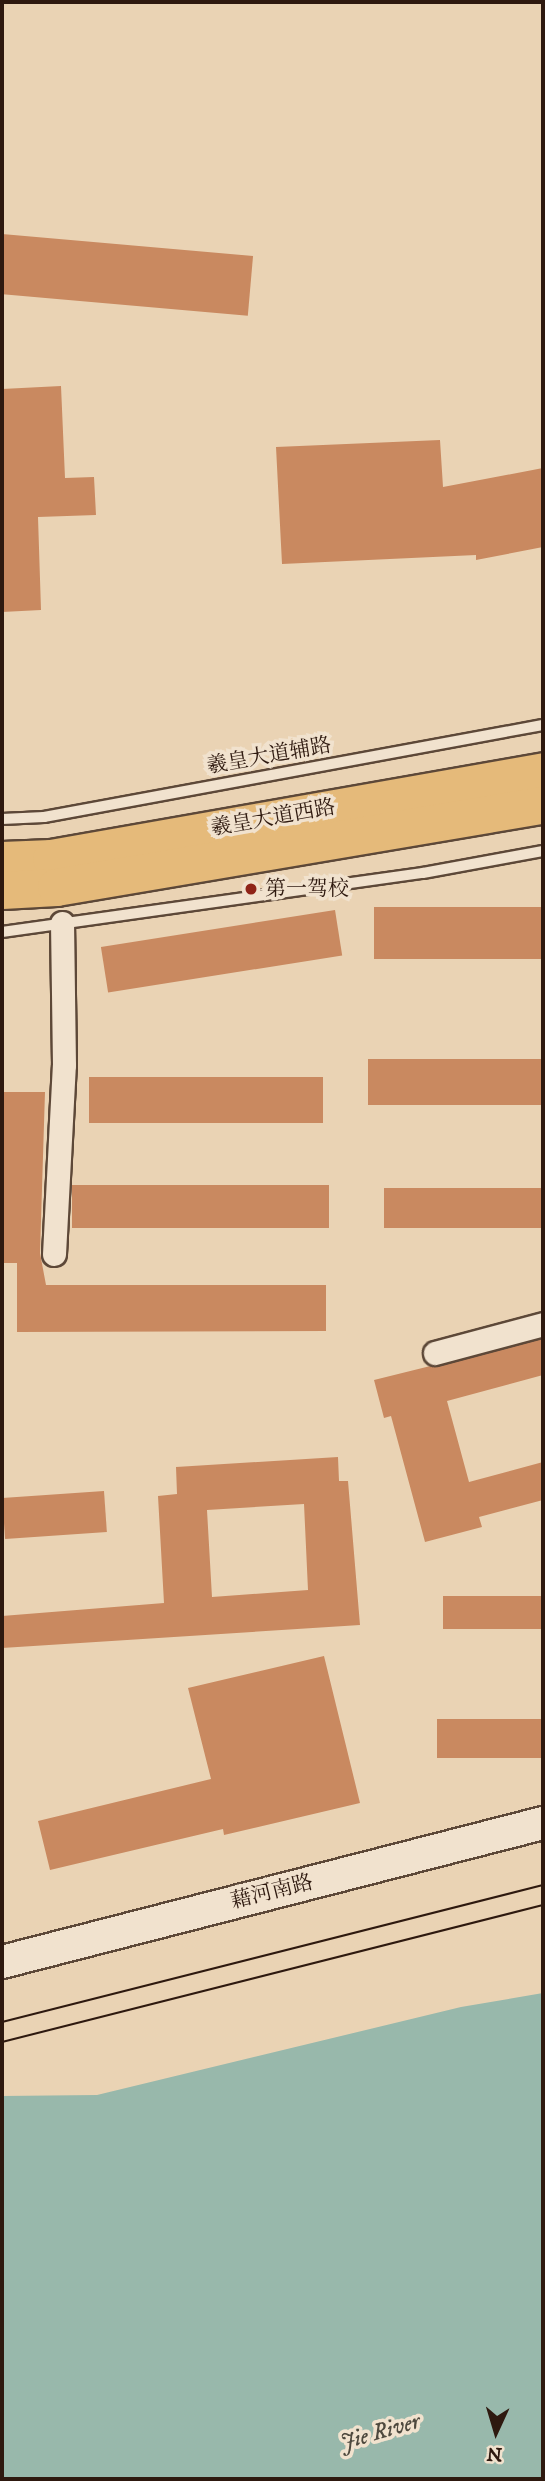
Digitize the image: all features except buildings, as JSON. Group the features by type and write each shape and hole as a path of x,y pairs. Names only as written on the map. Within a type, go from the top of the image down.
{"main road":[{"name":"羲皇大道西路","path":"2,860 51,858 543,771"},
{"name":"羲皇大道西路","path":"2,890 56,887 543,805"},
{"name":"藉河南路","path":"2,1962 543,1823"}],"street":[{"path":"54,1254 64,1065 62,923"},
{"path":"435,1353 543,1324"}],"lane":[{"name":"羲皇大道辅路","path":"2,819 44,817 543,725"},
{"path":"2,932 423,873 543,852"}],"water":[{"name":"Jie River","path":"543,1993 543,2479 2,2479 2,2096 97,2095 461,2007"}],"tram line":[{"path":"2,2022 543,1885"},
{"path":"2,2042 543,1905"}],"place":[{"name":"第一驾校","path":"251,889"}]}
